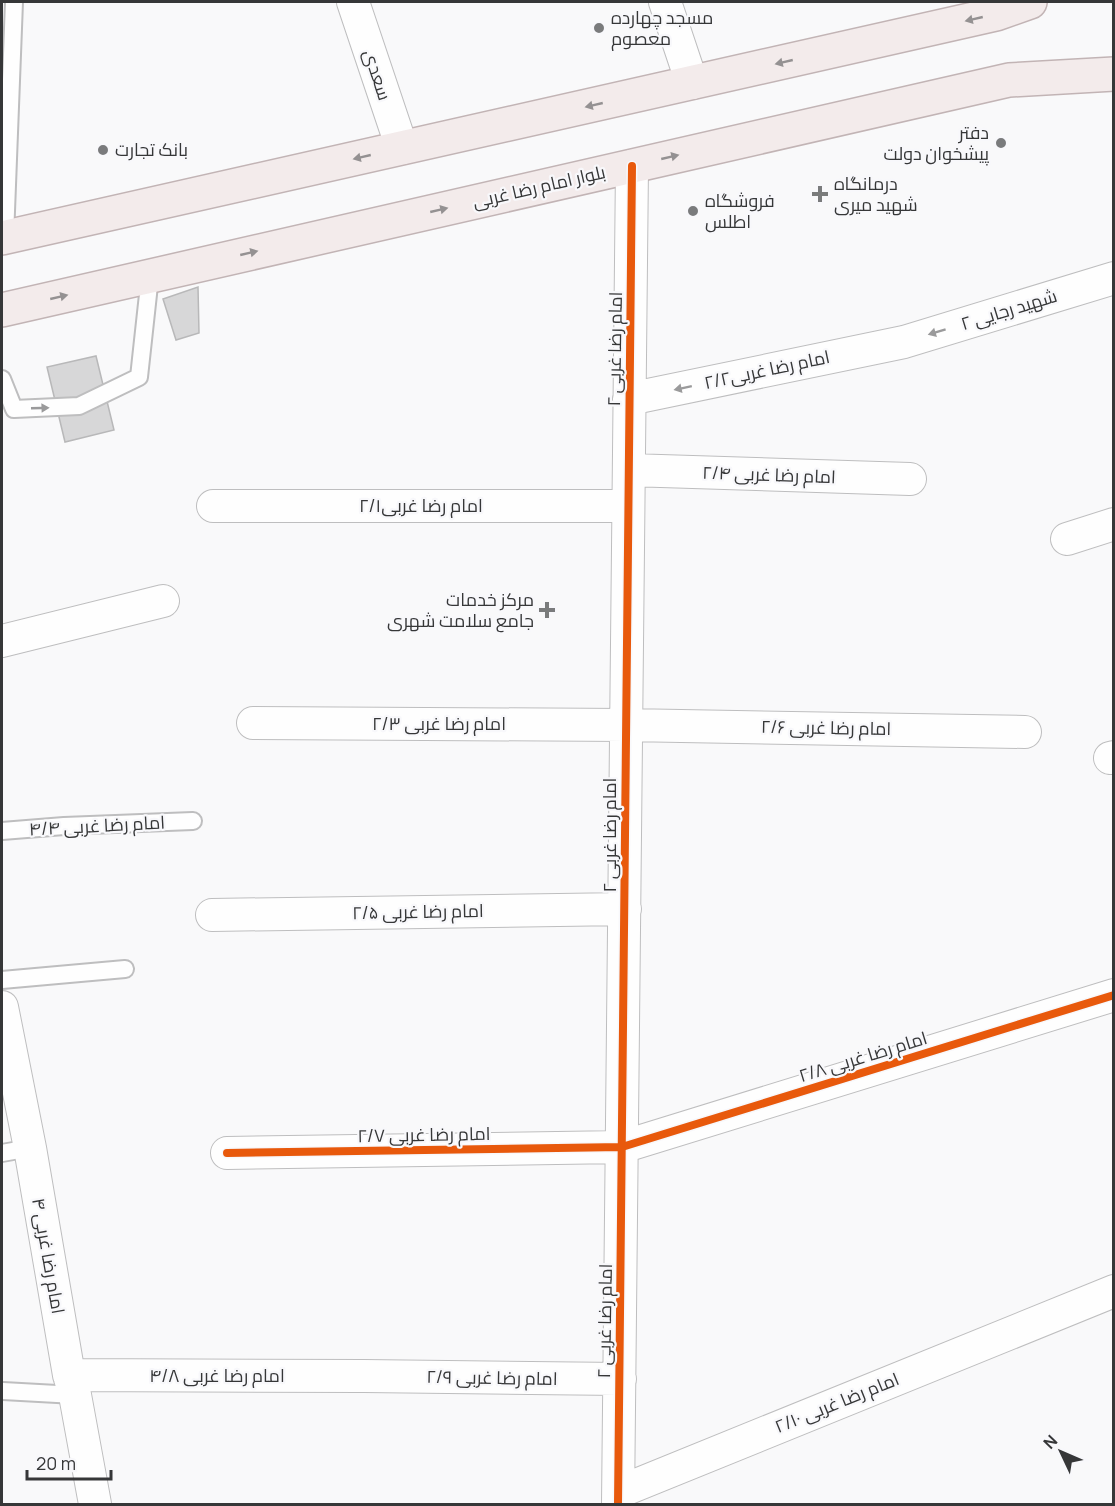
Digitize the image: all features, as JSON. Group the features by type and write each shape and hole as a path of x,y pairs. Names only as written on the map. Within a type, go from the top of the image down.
{"main road":[{"path":"3,237 996,14 1030,2"},
{"name":"بلوار امام رضا غربی","path":"2,310 1010,80 1113,74"}],"street":[{"name":"سعدی","path":"353,2 402,148"},
{"path":"665,2 692,83"},
{"name":"امام رضا غربی ۲","path":"619,1498 632,166"},
{"name":"شهید رجایی ۲","path":"904,342 1113,278"},
{"name":"امام رضا غربی۲/۲","path":"629,399 904,342"},
{"name":"امام رضا غربی ۲/۴","path":"629,470 910,479"},
{"name":"امام رضا غربی۲/۱","path":"213,506 628,506"},
{"path":"1066,539 1113,524"},
{"path":"2,641 163,601"},
{"name":"امام رضا غربی ۲/۳","path":"253,723 626,725"},
{"name":"امام رضا غربی ۲/۶","path":"626,725 1025,732"},
{"name":"امام رضا غربی ۲/۵","path":"212,915 625,909"},
{"name":"امام رضا غربی ۲/۸","path":"622,1147 1113,995"},
{"name":"امام رضا غربی ۴","path":"2,1007 16,1151 72,1385 95,1504"},
{"name":"امام رضا غربی ۲/۷","path":"227,1153 622,1147"},
{"name":"امام رضا غربی ۲/۱۰","path":"619,1498 1113,1291"},
{"name":"امام رضا غربی ۲/۹","path":"364,1376 620,1379"},
{"name":"امام رضا غربی ۴/۸","path":"72,1385 364,1376"}],"lane":[{"path":"3,237 14,2"},
{"path":"2,379 14,409 79,406 139,376 150,276"},
{"name":"امام رضا غربی ۴/۴","path":"2,831 193,821"},
{"path":"2,980 125,969"},
{"path":"3,1391 72,1385"}],"building":[{"path":"198,287 199,333 176,340 163,299"},
{"path":"96,356 114,430 65,442 47,367"}],"cycle path":[{"path":"618,1504 632,166"},
{"path":"227,1153 622,1147 1114,995"}],"place":[{"name":"مسجد چهارده معصوم","path":"599,28"},
{"name":"دفتر پیشخوان دولت","path":"1001,143"},
{"name":"بانک تجارت","path":"103,150"},
{"name":"درمانگاه شهید میری","path":"820,194"},
{"name":"فروشگاه اطلس","path":"693,211"},
{"name":"مرکز خدمات جامع سلامت شهری","path":"547,610"}]}
